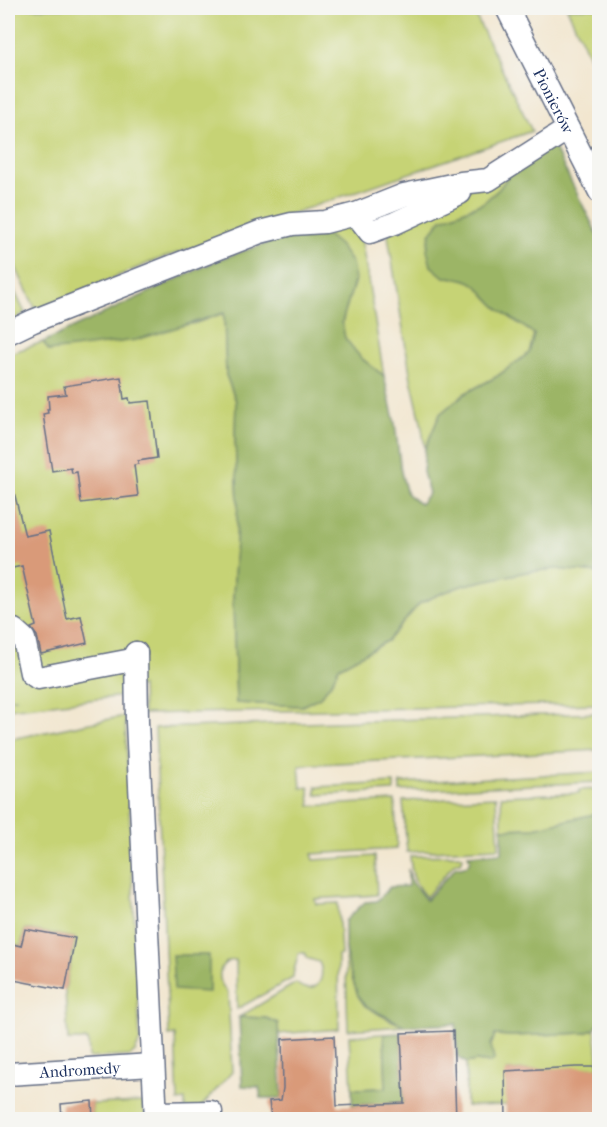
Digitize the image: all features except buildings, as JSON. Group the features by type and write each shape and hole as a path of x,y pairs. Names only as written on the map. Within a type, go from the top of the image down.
{"street":[{"name":"Pionierów","path":"507,8 600,192"},
{"path":"8,333 33,321 260,232 292,224 325,222 356,214 370,232 395,223 488,180 568,129"},
{"path":"8,631 14,630 24,639 31,673 38,678 132,660 136,653 137,722 156,1116 211,1112"},
{"name":"Andromedy","path":"8,1074 152,1065"}],"green space":[{"path":"8,8 472,8 532,131 154,261 36,310 8,251"},
{"path":"567,8 599,8 599,77"},
{"path":"551,141 599,238 599,573 556,569 526,572 464,585 420,603 387,641 339,667 331,683 320,697 302,706 236,703 233,599 238,502 236,401 226,375 224,313 136,340 49,351 43,342 220,259 301,232 328,236 339,245 352,263 355,279 342,322 345,338 361,358 384,376 407,494 420,504 429,493 423,472 425,449 440,414 464,394 496,377 529,353 534,334 499,309 471,282 465,279 444,277 431,266 427,250 430,234 442,219 483,203 499,189 510,174"},
{"path":"510,174 499,189 483,203 442,219 444,277 465,279 471,282 499,309 535,334 529,353 496,377 464,394 440,414 425,449 411,379 388,236 393,212 397,207"},
{"path":"352,226 361,237 384,376 356,353 345,338 343,321 355,279 319,233"},
{"path":"8,278 25,313 8,323"},
{"path":"224,313 226,375 236,401 238,502 233,599 236,703 302,706 320,697 331,683 339,667 387,641 420,603 464,585 526,572 556,569 599,573 599,704 143,714 142,686 124,688 124,696 8,709 8,699 17,698 8,698 8,354 43,342 49,351 196,323"},
{"path":"599,713 600,750 299,765 301,788 309,787 310,806 395,801 397,849 312,854 314,860 375,856 377,895 315,899 316,904 338,903 341,955 338,955 339,1029 279,1034 277,1023 266,1018 239,1017 296,983 308,989 317,985 322,975 319,962 306,958 305,953 298,953 293,978 237,1009 236,960 229,961 222,968 220,978 228,993 232,1072 200,1108 185,1110 185,1100 178,1101 175,1035 169,1036 155,728"},
{"path":"8,716 11,739 125,716 140,1041 135,1052 130,1056 89,1058 88,1040 68,1040 65,990 75,938 25,929 21,946 8,943"},
{"path":"599,772 599,782 400,791 400,783"},
{"path":"394,783 394,791 316,795 316,787"},
{"path":"599,789 599,813 534,828 502,829 501,796 579,793 579,790"},
{"path":"496,797 499,848 407,852 403,801"},
{"path":"599,813 600,1022 595,1029 585,1033 495,1035 491,1045 494,1060 490,1063 476,1061 466,1063 457,1056 456,1024 405,1026 365,1006 358,996 349,968 345,921 365,902 377,901 390,887 408,886 408,869 411,881 426,900 456,867 467,866 470,860 468,855 502,853 502,829 534,828"},
{"path":"459,855 463,857 461,863 455,863 426,897 414,878 410,856"},
{"path":"345,943 354,986 359,996 375,1012 405,1026 348,1030"},
{"path":"172,955 209,955 209,992 174,990"},
{"path":"239,1017 266,1018 278,1023 282,1098 261,1098 259,1087 242,1086"},
{"path":"595,1029 599,1067 506,1071 507,1105 466,1106 466,1063 476,1061 490,1063 491,1045 495,1035 585,1033"},
{"path":"401,1033 404,1103 352,1105 352,1089 386,1088 384,1034"},
{"path":"384,1034 386,1088 352,1089 349,1036"},
{"path":"144,1102 145,1119 93,1119 92,1104"},
{"path":"506,1115 506,1119 474,1119 474,1116"}]}
